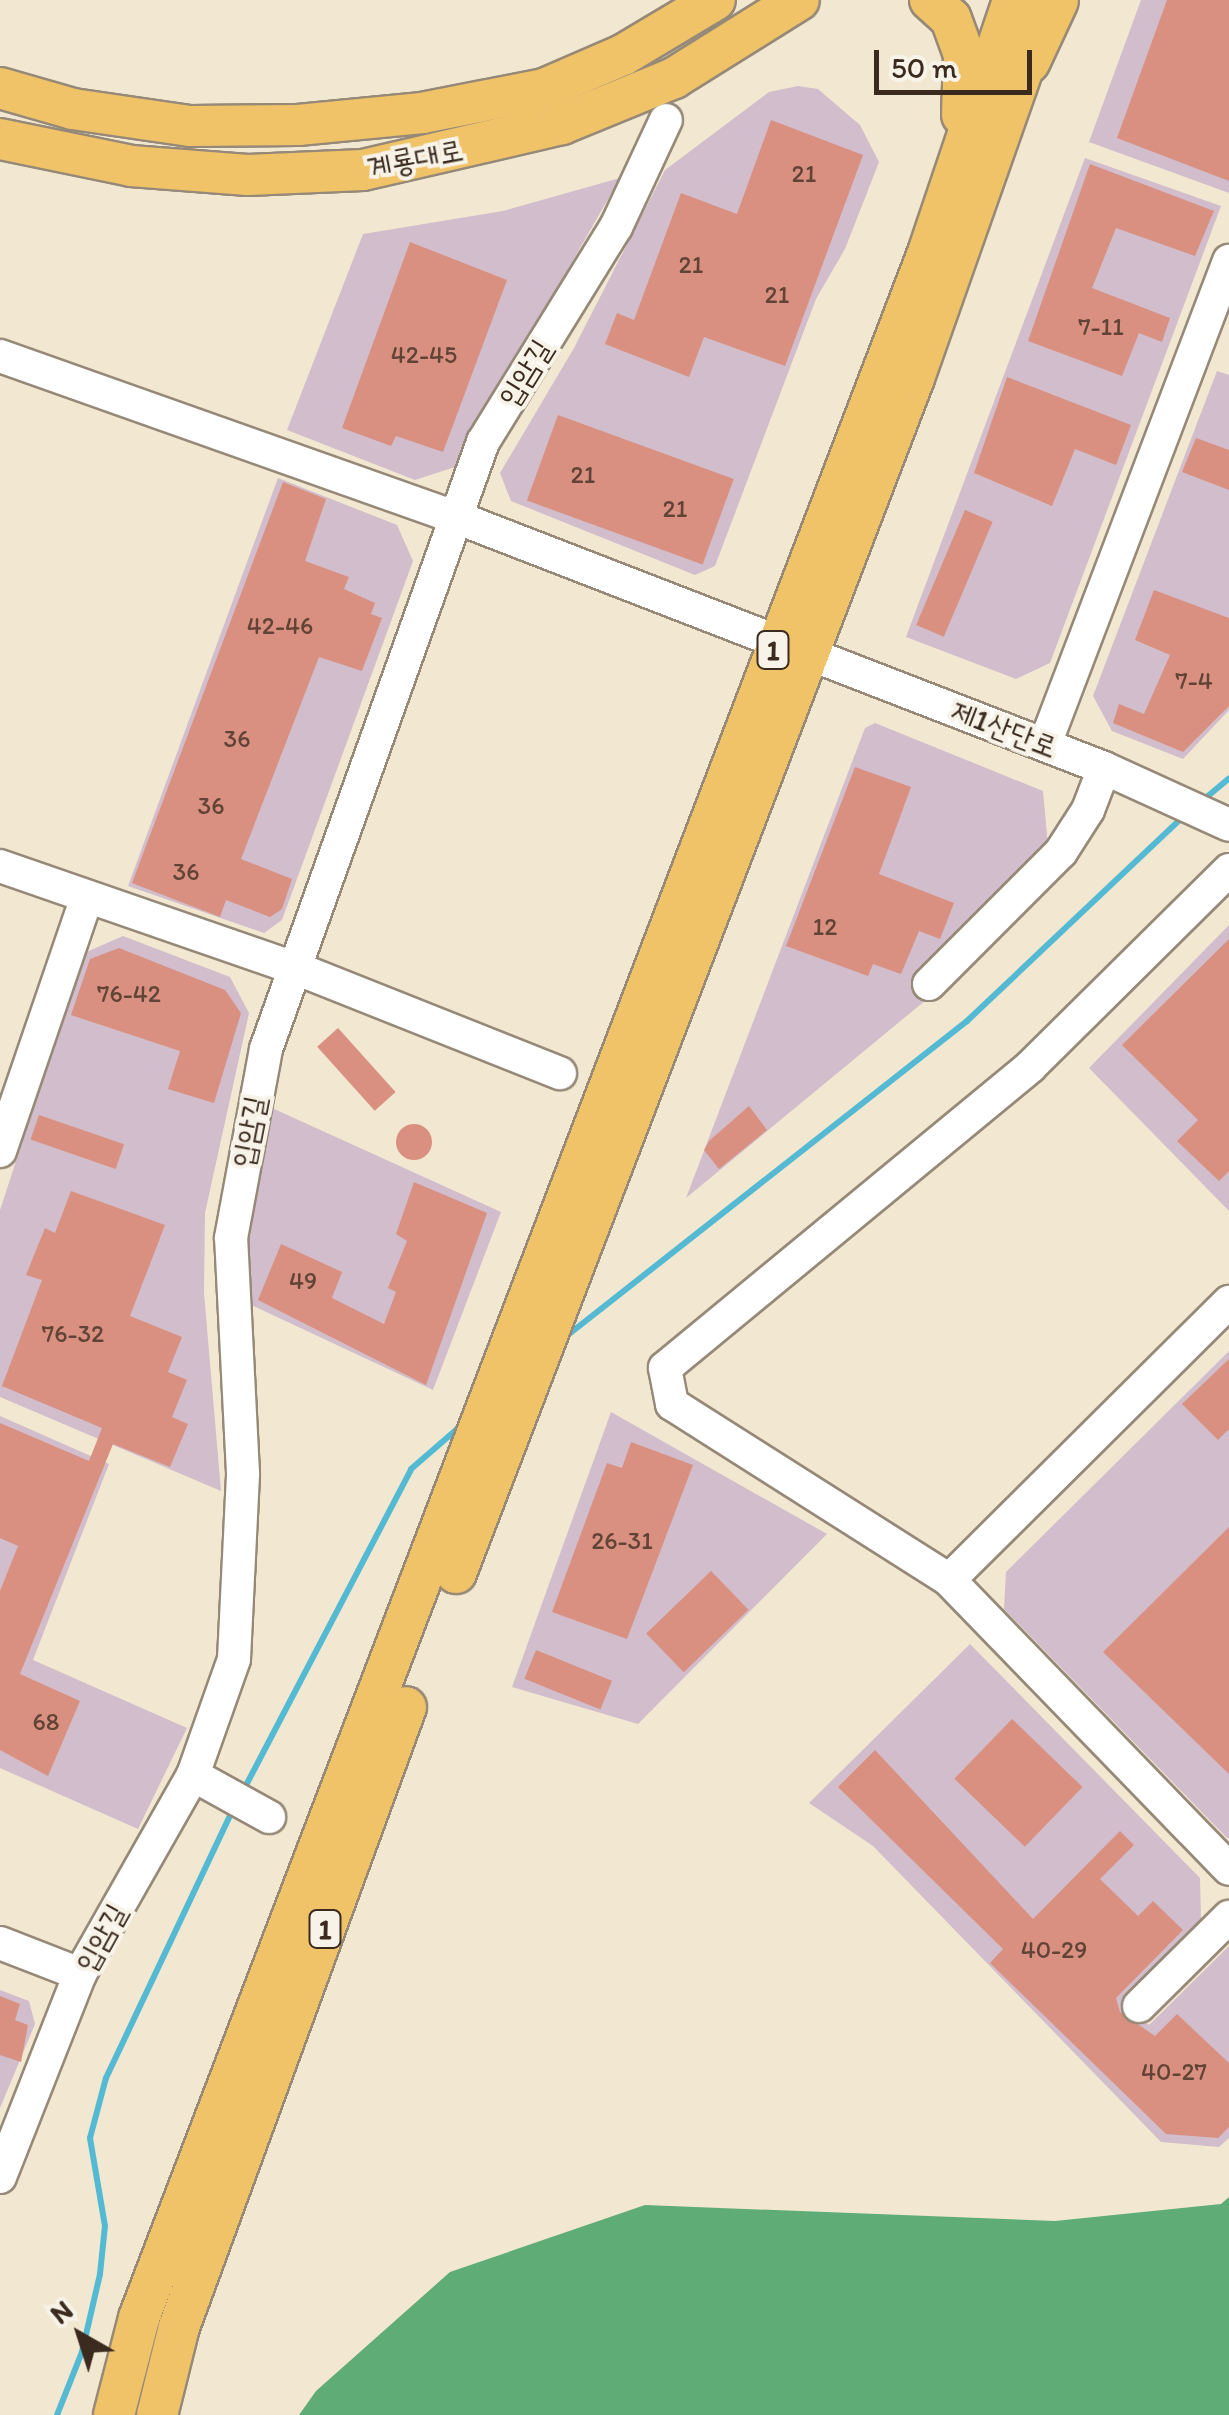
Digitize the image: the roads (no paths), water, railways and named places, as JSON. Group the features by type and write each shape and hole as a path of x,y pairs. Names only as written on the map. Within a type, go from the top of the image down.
{"highway":[{"path":"1026,60 1054,0"}],"main road":[{"name":"계룡대로","path":"0,88 72,109 190,126 298,126 422,113 544,89 623,55 716,0"},
{"name":"계룡대로","path":"0,139 131,166 248,175 363,170 562,124 674,78 798,0"},
{"path":"930,0 951,19 964,55 960,162"},
{"name":"1","path":"157,2415 179,2327 575,1255 960,162 1013,0"},
{"name":"1","path":"114,2415 139,2318 527,1298 790,648 914,378 1046,0"}],"street":[{"name":"입암길","path":"0,2178 80,1974 192,1775 234,1660 240,1611 243,1434 231,1238 266,1049 298,969 453,516 483,442 616,227 666,120"},
{"path":"1044,744 1229,261"},
{"name":"제1산단로","path":"0,356 453,516 1044,744 1168,794 1223,822"},
{"path":"928,984 1061,852 1104,768"},
{"path":"0,866 86,900 298,969 560,1073"},
{"path":"1229,870 1030,1067 665,1368 672,1404 949,1580 1229,1870"},
{"path":"0,1151 86,900"},
{"path":"949,1580 1229,1302"},
{"path":"192,1775 248,1803"},
{"path":"1139,2006 1229,1917"},
{"path":"0,1943 80,1974"}],"waterway":[{"path":"1202,801 1229,778"},
{"path":"564,1338 967,1021 1185,815"},
{"path":"243,1791 411,1469 463,1424"},
{"path":"57,2415 82,2352 100,2274 105,2226 90,2138 106,2078 232,1811"}]}
